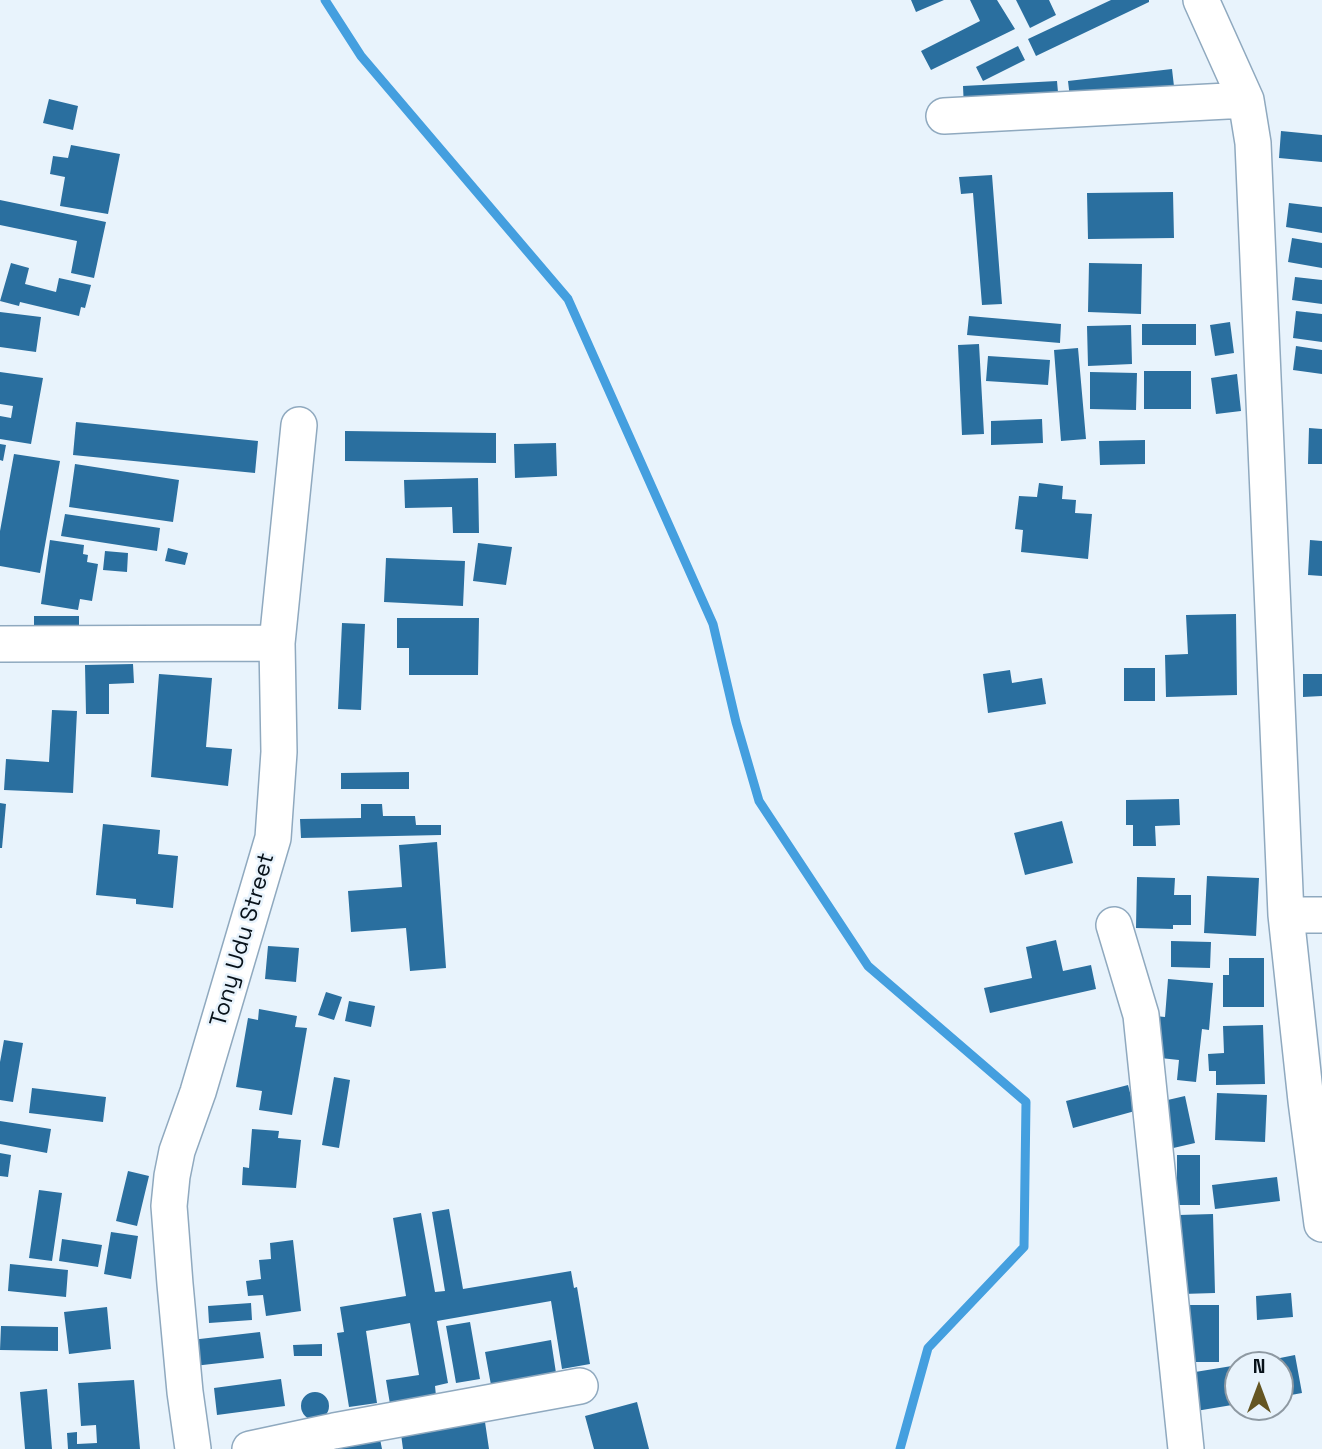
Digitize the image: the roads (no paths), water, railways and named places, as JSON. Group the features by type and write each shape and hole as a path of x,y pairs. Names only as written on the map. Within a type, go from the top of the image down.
{"street":[{"path":"1201,0 1246,100 1253,144 1286,915 1322,1224"},
{"path":"944,116 1246,100"},
{"name":"Tony Udu Street","path":"193,1449 185,1392 169,1206 172,1176 177,1151 202,1080 273,838 279,752 277,643 299,425"},
{"path":"0,644 277,643"},
{"path":"1286,915 1322,915"},
{"path":"1114,925 1141,1015 1186,1449"},
{"path":"250,1449 580,1386"}],"waterway":[{"path":"325,0 361,56 568,299 713,624 736,722 759,801 868,966 1026,1102 1024,1247 928,1348 900,1449"}]}
